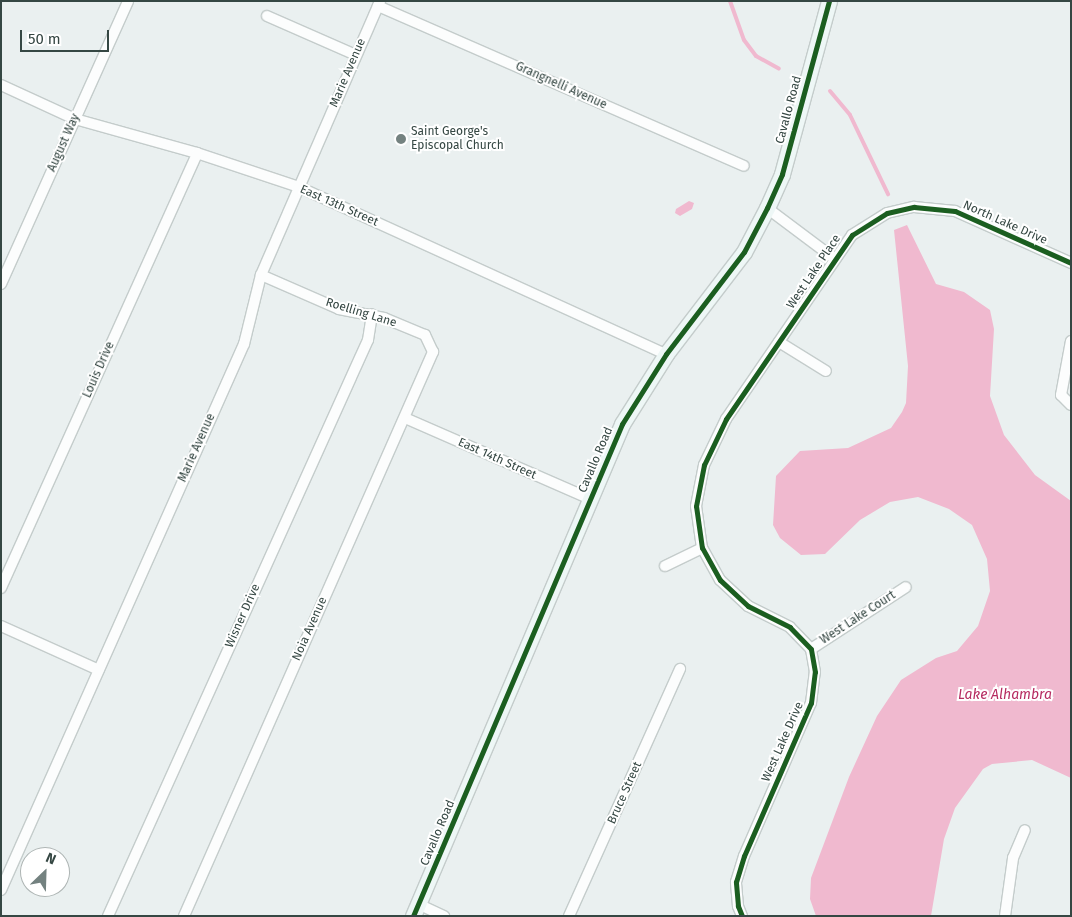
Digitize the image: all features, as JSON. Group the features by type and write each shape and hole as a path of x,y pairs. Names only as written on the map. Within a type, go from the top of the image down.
{"street":[{"name":"August Way","path":"1,284 128,1"},
{"name":"Cavallo Road","path":"415,910 622,424 666,354 744,252 767,208 782,174 829,1"},
{"name":"Marie Avenue","path":"1,890 244,344 261,275 379,4"},
{"name":"Grangnelli Avenue","path":"379,4 744,166"},
{"path":"267,16 356,55"},
{"name":"East 13th Street","path":"1,85 75,119 197,153 299,187 666,354"},
{"name":"Louis Drive","path":"1,588 197,153"},
{"name":"West Lake Place","path":"779,342 852,235 870,221 887,213 930,207"},
{"name":"North Lake Drive","path":"930,207 954,211 1071,263"},
{"path":"767,208 835,259"},
{"name":"Roelling Lane","path":"261,275 339,309 372,314 425,335 431,342"},
{"name":"Wisner Drive","path":"108,916 368,340 372,314"},
{"path":"1071,341 1061,396 1071,405"},
{"name":"Noia Avenue","path":"184,916 405,418 433,352 431,342"},
{"path":"811,649 790,627 748,606 720,580 702,548 696,506 704,465 726,419 779,342 826,371"},
{"name":"East 14th Street","path":"405,418 590,499"},
{"path":"665,566 702,548"},
{"name":"West Lake Court","path":"811,649 906,587"},
{"path":"1,626 99,670"},
{"name":"West Lake Drive","path":"742,916 738,906 736,882 744,856 811,703 815,672 811,649"},
{"name":"Bruce Street","path":"569,916 680,670"},
{"path":"1005,916 1012,858 1024,830"},
{"path":"415,910 444,916"}],"water":[{"path":"689,201 694,203 692,209 680,216 675,213 676,209"},
{"name":"Lake Alhambra","path":"907,225 936,284 964,292 990,310 994,329 990,396 1004,435 1035,475 1071,501 1071,778 1032,760 992,764 983,769 955,808 944,839 931,916 816,916 810,899 811,878 849,777 877,716 901,680 936,658 957,651 978,626 990,591 987,559 972,525 949,509 918,497 890,502 860,520 825,554 801,555 780,538 773,525 776,476 800,451 848,448 891,428 902,412 906,403 908,366 894,230"}],"waterway":[{"path":"730,1 744,40 756,56 779,69"},
{"path":"830,91 850,115 888,194"}],"cycle path":[{"path":"413,916 622,424 666,354 744,252 767,208 782,174 829,1"},
{"path":"742,916 738,906 736,882 744,856 811,703 815,672 811,649 790,627 748,606 720,580 702,548 696,506 704,465 726,419 852,235 887,213 914,207 955,211 1071,263"}],"place":[{"name":"Saint George's Episcopal Church","path":"401,139"}]}
